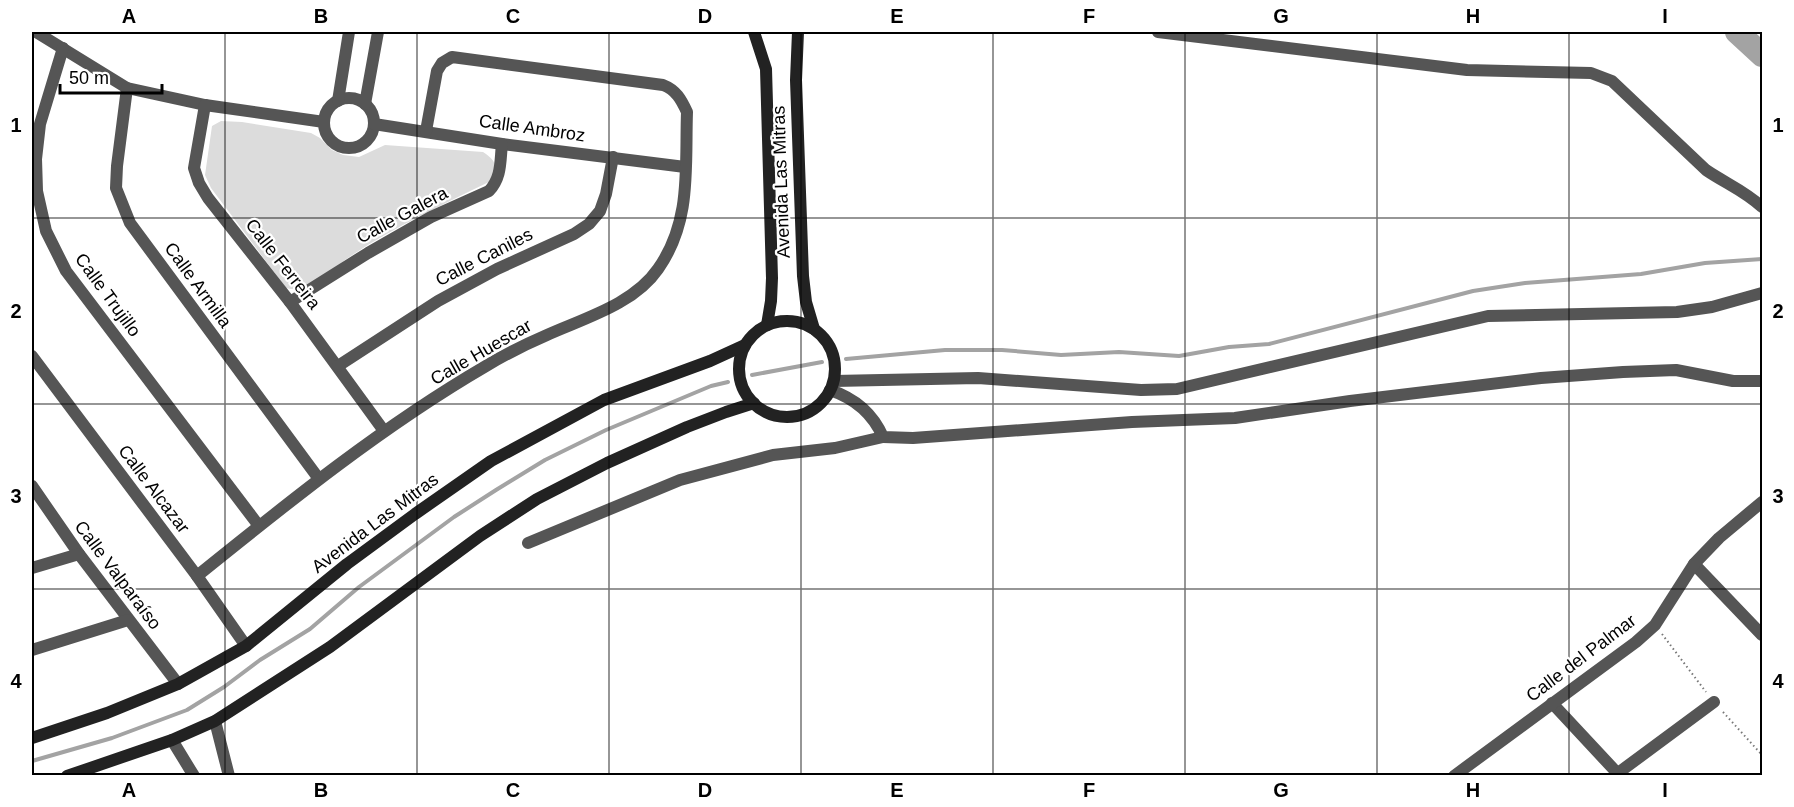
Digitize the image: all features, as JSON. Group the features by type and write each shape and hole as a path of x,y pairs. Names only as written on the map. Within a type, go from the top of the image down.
{"street":[{"path":"36,32 128,88 205,105 324,122"},
{"path":"338,101 349,32"},
{"path":"365,104 378,32"},
{"name":"Avenida Las Mitras","path":"754,32 766,69 772,278 767,325"},
{"name":"Avenida Las Mitras","path":"798,32 796,80 802,276 806,302 814,329"},
{"path":"1158,32 1467,70 1591,74 1612,81 1706,170 1722,182 1749,195 1762,207"},
{"name":"Calle Trujillo","path":"63,48 39,124 36,159 37,191 46,231 66,271 259,526"},
{"name":"Calle Huescar","path":"197,576 319,479 384,431 486,366 521,347 606,309 644,287 672,248 680,226 684,197 687,111 675,92 663,85 458,56 447,59 437,71 426,131"},
{"name":"Calle Armilla","path":"128,88 116,188 130,223 319,479"},
{"path":"352,99 365,104 373,117 374,124 372,133 366,141 358,147 348,148 339,146 330,140 325,132 324,122 330,106 338,101 352,99"},
{"name":"Calle Ferreira","path":"205,105 195,168 199,183 208,198 338,366 384,431"},
{"name":"Calle Ambroz","path":"374,124 502,144 685,167"},
{"name":"Calle Galera","path":"290,302 431,217 489,191 496,183 499,174 502,144"},
{"name":"Calle Caniles","path":"338,366 438,301 496,269 574,234 589,224 600,211 606,194 613,157"},
{"path":"832,385 978,378 1141,390 1177,389 1488,316 1677,312 1712,307 1762,293"},
{"path":"786,321 814,329 832,352 834,362 832,385 825,398 811,410 792,417 772,414 754,403 742,386 739,376 739,365 745,345 758,330 767,325 786,321"},
{"name":"Avenida Las Mitras","path":"32,738 107,713 177,684 246,646 373,545 491,462 604,400 710,361 745,345"},
{"name":"Calle Alcazar","path":"32,356 197,576 246,646"},
{"path":"528,543 680,480 773,455 835,448 883,437 913,438 1132,422 1235,418 1529,379 1623,372 1676,370 1733,381 1762,381"},
{"path":"832,385 877,423 883,437"},
{"path":"67,776 172,740 215,721 330,647 480,536 537,499 617,458 696,423 754,403"},
{"name":"Calle Valparaíso","path":"32,488 177,684"},
{"name":"Calle del Palmar","path":"1454,776 1636,642 1655,625 1694,564 1719,538 1761,506"},
{"path":"32,567 79,554"},
{"path":"1694,564 1762,635"},
{"path":"32,650 128,620"},
{"path":"1552,703 1617,775 1714,702"},
{"path":"215,721 226,775"},
{"path":"172,740 194,776"}],"shaded area":[{"path":"221,121 311,133 332,150 343,155 359,157 385,145 483,152 493,161 494,171 491,181 380,238 310,286 286,288 211,188 205,175 212,126"}],"waterway":[{"path":"1737,32 1762,55"},
{"path":"846,359 945,350 1002,350 1061,355 1119,352 1179,356 1229,347 1269,344 1473,291 1525,283 1641,274 1705,263 1762,259"},
{"path":"752,375 822,362"},
{"path":"32,761 112,738 187,710 310,629 359,587 454,517 545,460 606,430 711,386 728,382"}]}
